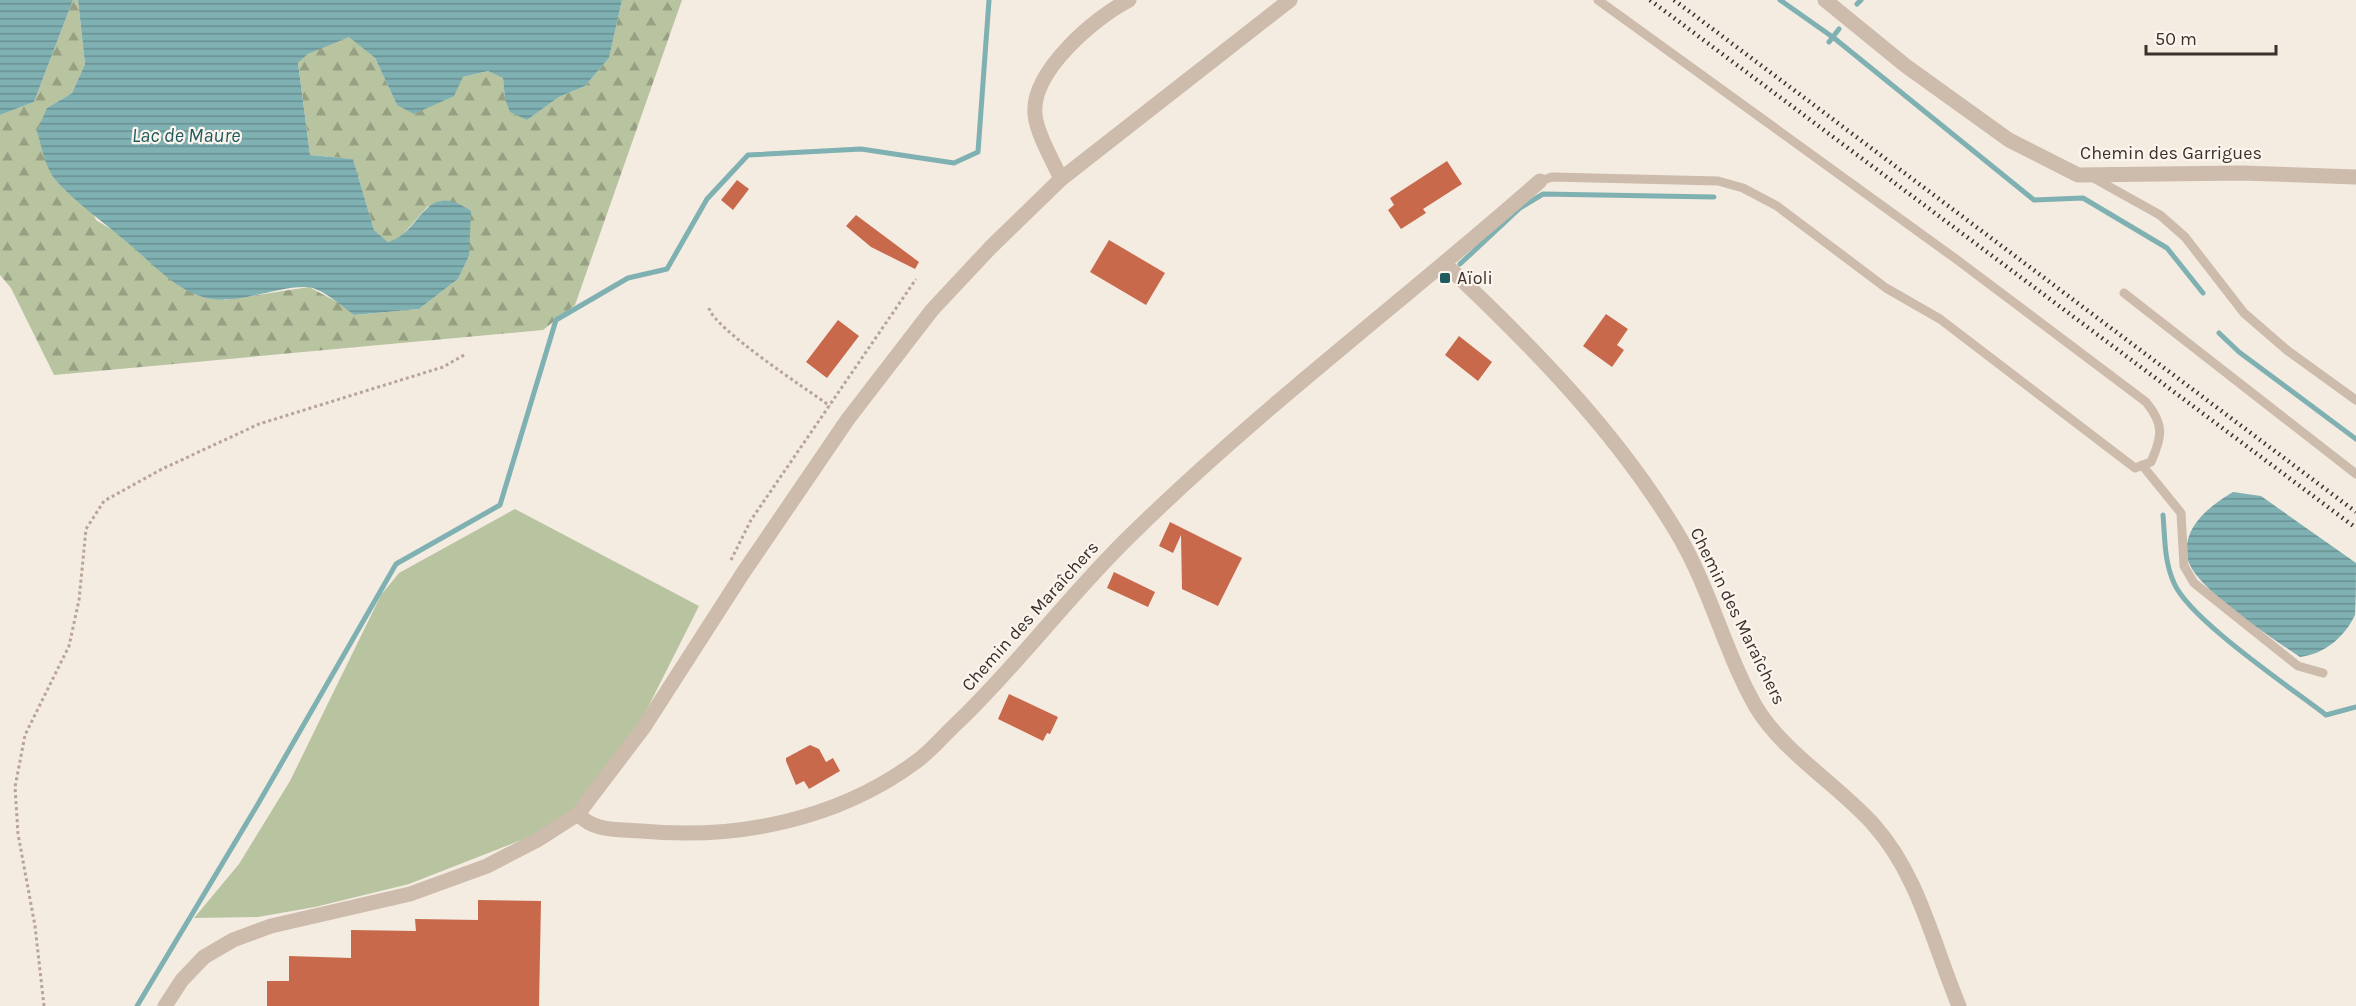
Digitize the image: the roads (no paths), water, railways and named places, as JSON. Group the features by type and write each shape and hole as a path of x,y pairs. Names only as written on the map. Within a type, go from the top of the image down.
{"street":[{"path":"1061,179 1035,117 1034,99 1048,72 1078,37 1113,8 1129,0"},
{"path":"165,1006 182,980 204,957 233,940 272,926 410,894 487,866 539,839 578,814 644,728 743,573 848,419 932,310 990,248 1061,179 1290,0"},
{"name":"Chemin des Garrigues","path":"1826,0 1906,66 2008,140 2078,175 2242,172 2356,177"},
{"name":"Chemin des Maraîchers","path":"578,814 595,827 666,834 741,832 799,819 872,788 918,760 988,694 1132,533 1209,462 1353,337 1445,264 1540,181"},
{"name":"Chemin des Maraîchers","path":"1445,264 1505,320 1627,458 1676,531 1704,583 1735,662 1757,708 1789,746 1834,784 1875,825 1910,877 1959,1006"}],"lane":[{"path":"1540,181 1552,177 1718,181 1743,188 1777,206 1886,288 1940,319 2135,468 2151,462 2162,439 2157,415 2146,402 1956,260 1598,0"},
{"path":"2088,174 2160,215 2185,237 2244,313 2288,351 2356,400"},
{"path":"2124,293 2356,474"},
{"path":"2142,465 2181,513 2184,567 2194,583 2298,666 2323,673"}],"water":[{"path":"0,0 73,0 34,102 0,115"},
{"name":"Lac de Maure","path":"78,0 622,0 609,58 585,86 559,97 527,120 510,112 505,99 503,78 488,71 463,77 454,96 414,114 397,105 375,58 349,37 308,54 298,63 310,155 353,159 374,230 388,242 400,237 433,204 443,201 455,202 471,211 469,256 458,279 419,309 354,315 325,294 307,287 282,289 232,299 207,298 195,294 162,273 78,202 54,178 46,162 37,131 47,108 72,93 85,64"},
{"path":"2233,492 2261,496 2356,563 2355,615 2345,631 2332,644 2300,657 2237,613 2205,585 2194,572 2188,560 2187,549 2192,529 2206,511"}],"waterway":[{"path":"137,1006 258,804 396,564 500,505 556,320 628,278 667,269 707,199 748,155 861,149 954,163 978,152 989,0"},
{"path":"1780,0 1834,38 2034,200 2083,198 2167,248 2203,293"},
{"path":"1857,4 1861,0"},
{"path":"1829,42 1839,29"},
{"path":"1460,264 1520,208 1543,194 1714,197"},
{"path":"2219,333 2239,352 2356,439"},
{"path":"2163,515 2171,575 2183,598 2199,615 2242,652 2326,715 2356,707"}],"railway":[{"path":"1650,0 2356,528"},
{"path":"1674,0 2356,512"}],"place":[{"name":"Aïoli","path":"1445,278"}]}
